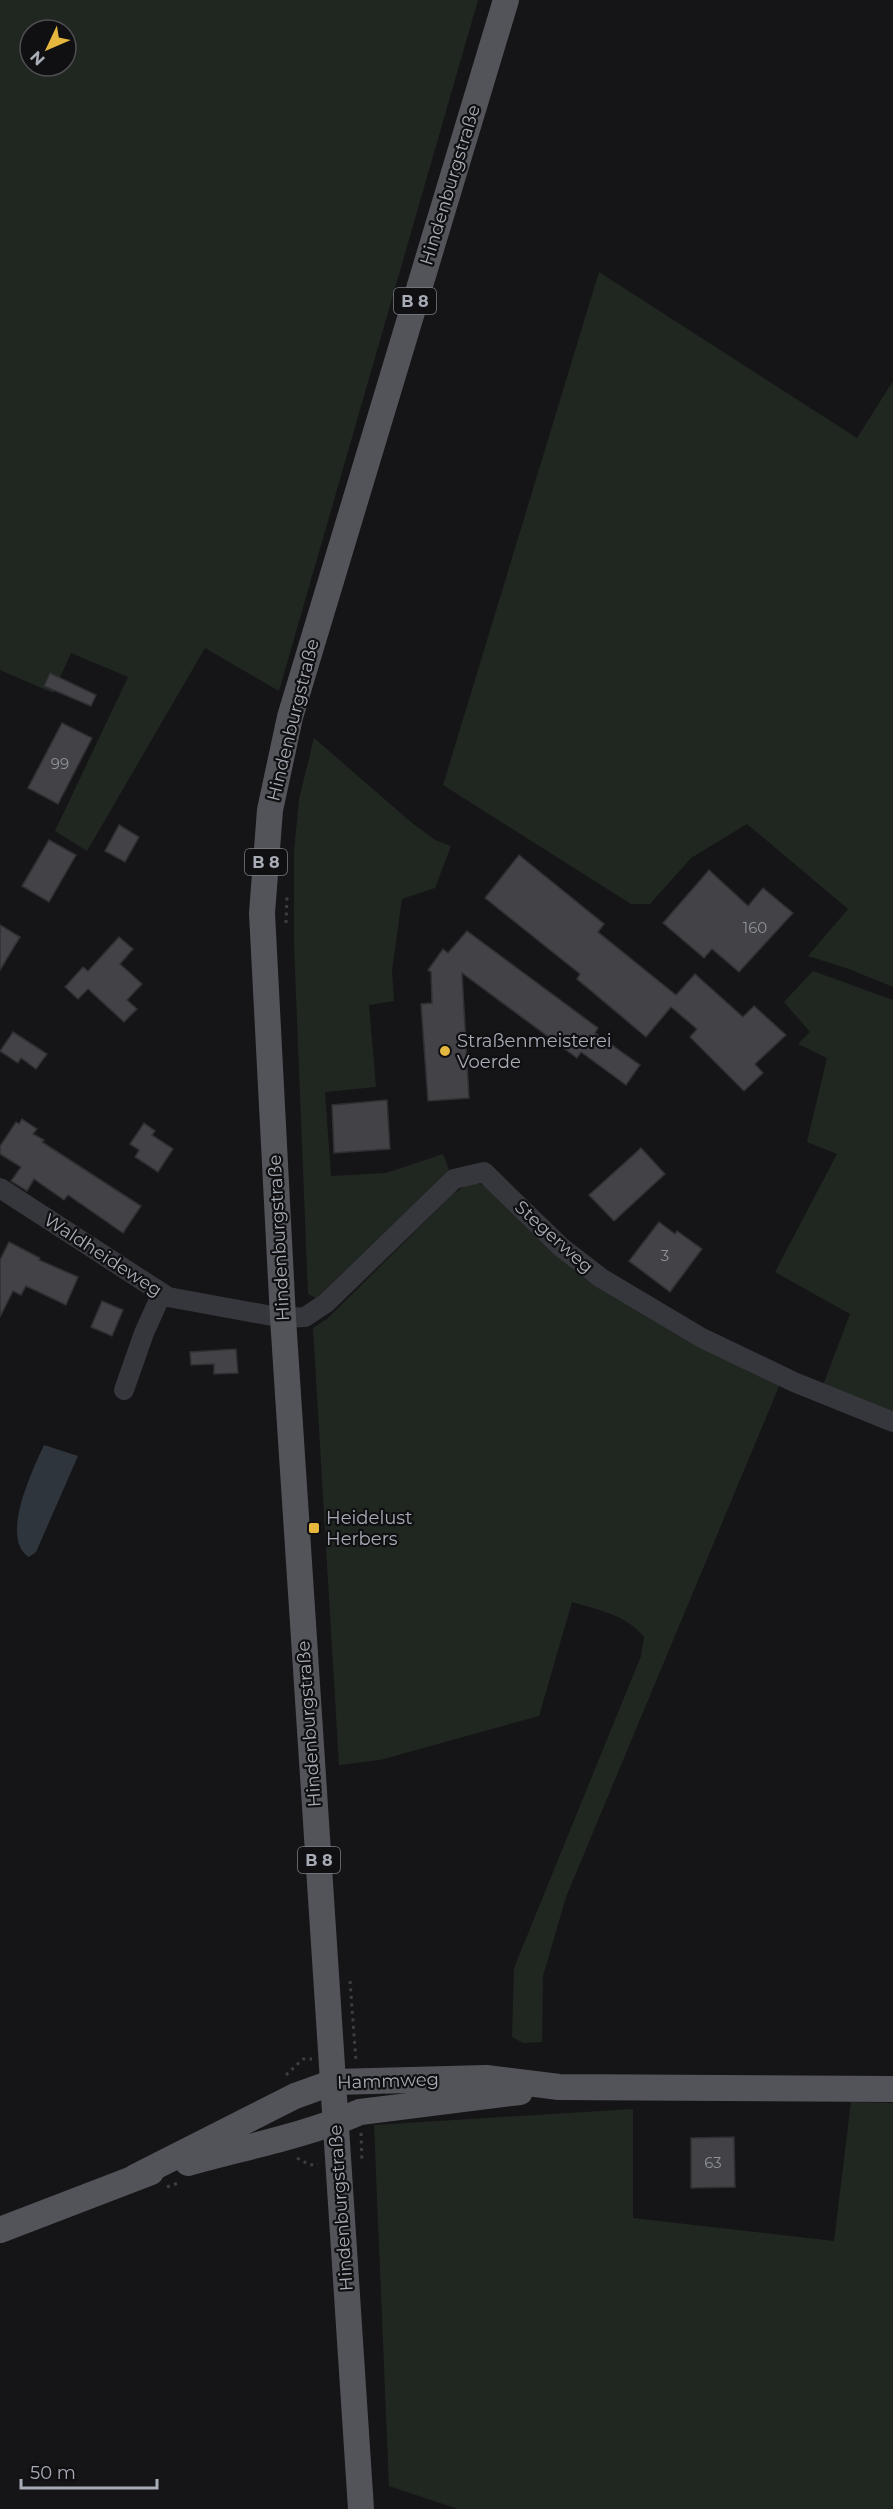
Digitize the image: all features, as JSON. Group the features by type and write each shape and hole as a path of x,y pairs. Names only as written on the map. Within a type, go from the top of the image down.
{"main road":[{"name":"Hindenburgstraße","path":"361,2509 345,2158 283,1318 261,913 270,810 290,717 506,0"},
{"name":"Hammweg","path":"0,2230 135,2177 295,2096 339,2097 486,2078 556,2087 893,2089"},
{"name":"Hammweg","path":"339,2097 360,2112 556,2087"},
{"name":"Hammweg","path":"135,2177 290,2146 339,2097"},
{"path":"290,2146 315,2148 345,2158"}],"street":[{"name":"Stegerweg","path":"283,1318 305,1317 326,1304 454,1179 484,1172 561,1247 609,1283 702,1338 794,1382 893,1422"},
{"name":"Waldheideweg","path":"0,1188 168,1297 240,1312 283,1318"},
{"path":"124,1390 144,1333 162,1293"}],"path":[{"path":"286,925 287,891"},
{"path":"339,2097 349,1972"},
{"path":"345,2158 360,2112"},
{"path":"290,2146 310,2165 345,2158"},
{"path":"345,2158 362,2172"},
{"path":"166,2187 187,2180"}],"shaded area":[{"path":"0,0 478,0 279,691 205,648 87,851 55,831 128,677 71,653 53,693 0,670"},
{"path":"599,272 857,438 893,381 893,987 849,969 808,956 848,909 747,824 691,858 650,904 631,904 443,785"},
{"path":"314,738 412,823 435,840 451,846 435,888 402,899 392,970 394,1001 369,1005 376,1087 325,1092 331,1176 386,1173 443,1154 449,1170 316,1298 308,1294 294,945 294,852 299,799"},
{"path":"813,971 893,1000 893,1417 822,1388 850,1314 775,1272 837,1154 807,1142 827,1058 798,1044 810,1032 784,1002"},
{"path":"474,1183 488,1186 584,1278 780,1384 566,1897 543,1976 542,2042 523,2043 512,2037 514,1968 641,1656 644,1637 621,1618 572,1602 539,1716 380,1760 339,1765 313,1328 328,1318 453,1194"},
{"path":"44,1445 78,1456 36,1552 29,1557 21,1548 17,1536 18,1521 26,1488"},
{"path":"851,2102 893,2103 893,2509 458,2509 389,2486 374,2125 633,2109 633,2218 834,2241"}],"building":[{"path":"50,673 96,695 91,706 44,686"},
{"path":"62,723 92,738 58,804 28,788"},
{"path":"119,825 139,837 125,862 105,851"},
{"path":"49,840 76,855 49,902 22,886"},
{"path":"519,855 604,924 598,932 676,995 695,974 743,1017 754,1006 786,1035 755,1064 763,1073 744,1091 690,1037 697,1029 671,1007 646,1037 577,979 580,974 485,898"},
{"path":"709,870 748,906 763,888 793,913 739,972 712,949 704,958 663,923"},
{"path":"0,925 20,937 0,970"},
{"path":"467,931 598,1028 595,1033 640,1065 626,1085 581,1052 577,1058 462,973 469,1098 428,1101 421,1004 432,1003 431,972 428,970 443,949 448,953"},
{"path":"119,937 133,949 120,964 142,984 127,1000 137,1009 124,1022 88,989 78,999 65,987 83,967 88,971"},
{"path":"13,1032 47,1054 36,1069 21,1058 18,1063 0,1051"},
{"path":"387,1100 390,1149 334,1153 332,1105"},
{"path":"22,1119 37,1129 33,1134 44,1140 42,1142 141,1206 123,1233 68,1195 64,1200 34,1179 27,1191 11,1181 21,1167 0,1154 0,1146 16,1122 19,1124"},
{"path":"144,1123 155,1131 152,1135 173,1149 158,1172 135,1157 139,1150 130,1144"},
{"path":"641,1148 665,1174 614,1221 589,1195"},
{"path":"659,1222 675,1234 677,1231 702,1249 670,1292 629,1261"},
{"path":"9,1242 40,1258 39,1260 78,1277 66,1305 26,1286 21,1295 13,1291 0,1317 0,1260"},
{"path":"102,1301 123,1310 112,1336 91,1327"},
{"path":"236,1349 238,1373 214,1374 214,1364 191,1365 190,1352"},
{"path":"734,2137 735,2187 691,2188 691,2138"}],"place":[{"name":"Straßenmeisterei Voerde","path":"445,1051"},
{"name":"Heidelust Herbers","path":"314,1528"}]}
